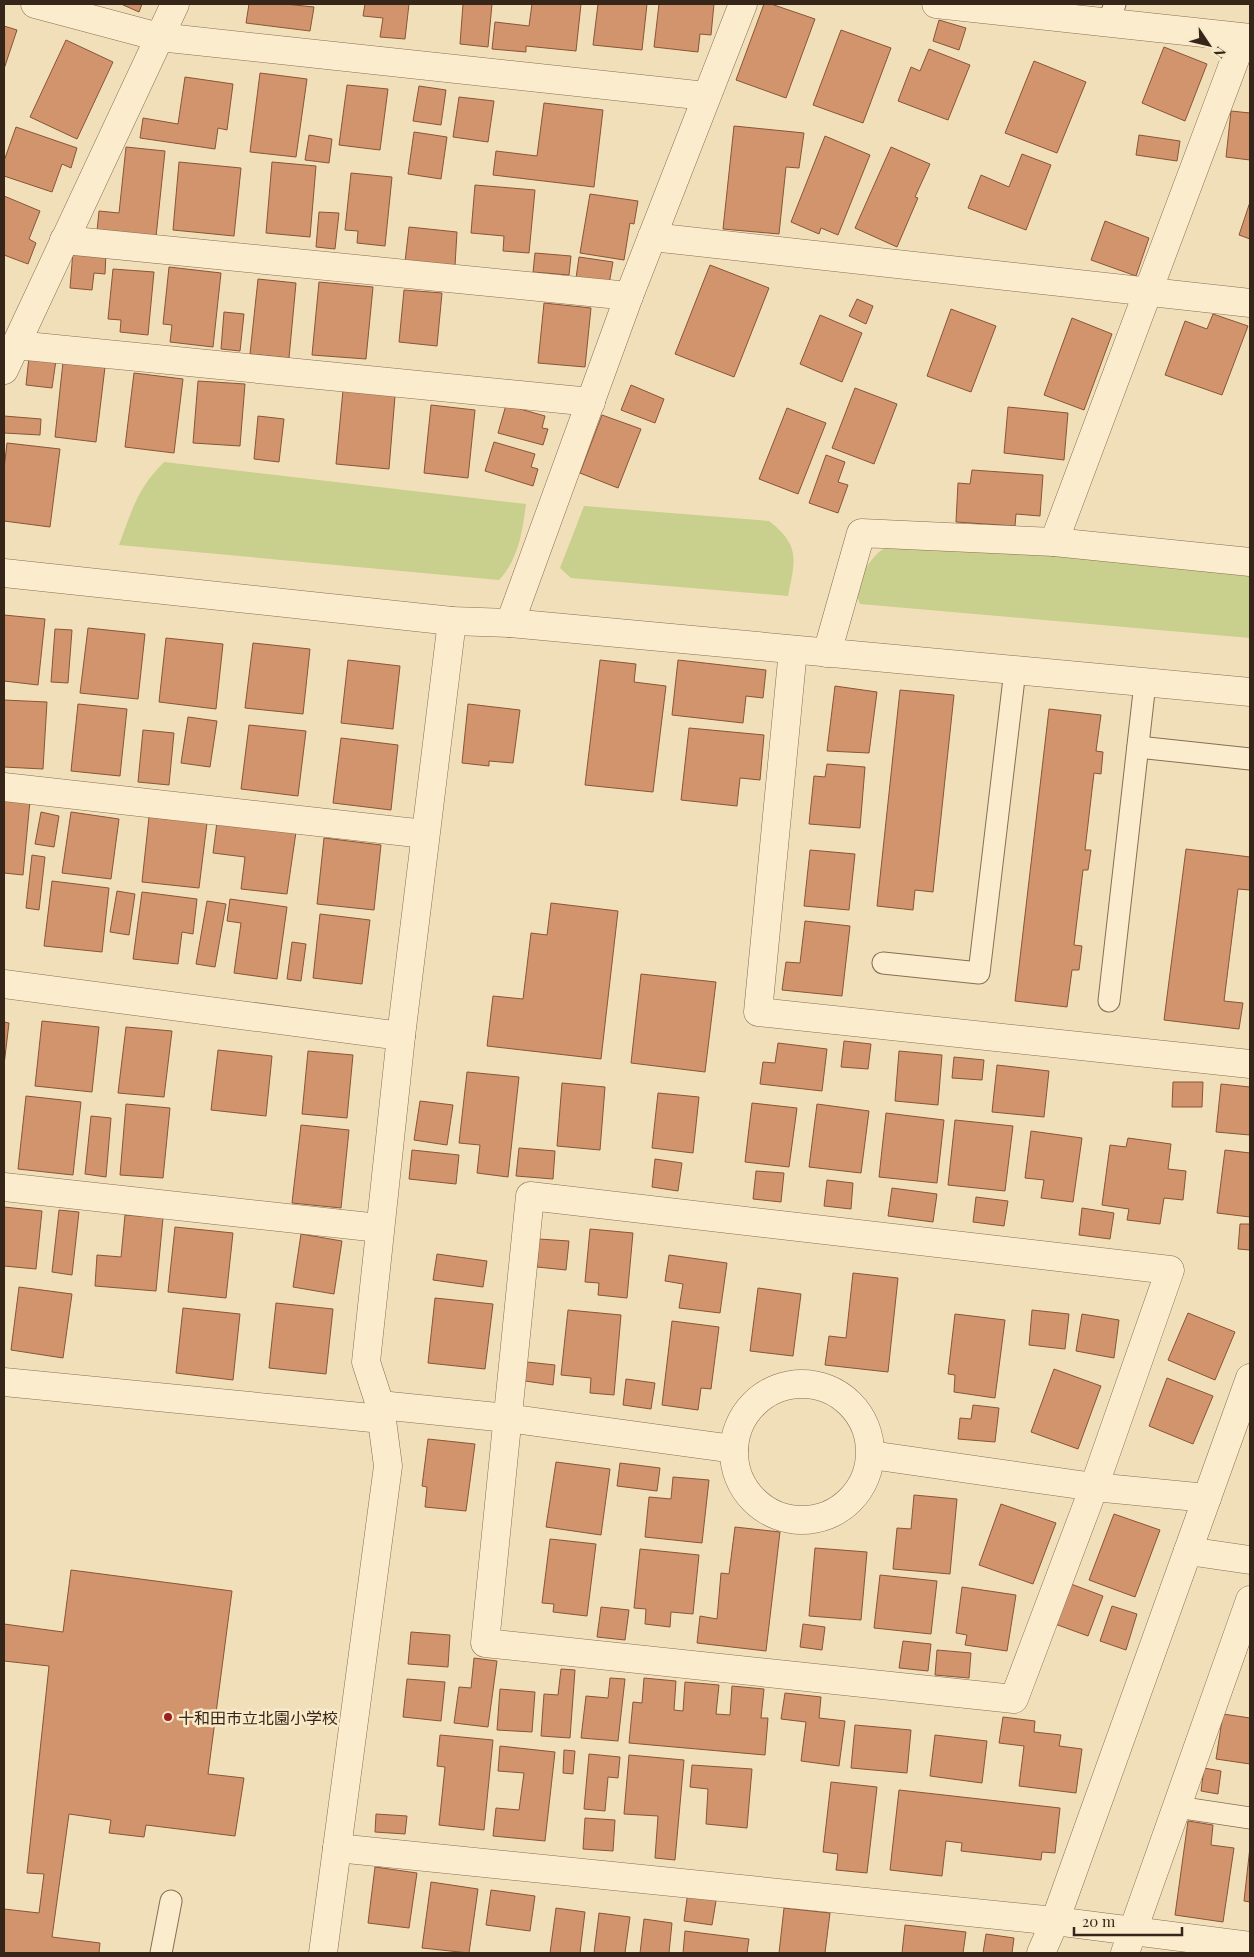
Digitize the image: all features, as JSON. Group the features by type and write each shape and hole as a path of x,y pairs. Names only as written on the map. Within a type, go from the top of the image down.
{"street":[{"path":"35,4 159,37 706,96"},
{"path":"4,370 175,4"},
{"path":"510,623 629,296 743,4"},
{"path":"936,4 1112,13 1247,38 1054,542"},
{"path":"652,237 1250,303"},
{"path":"64,240 629,296"},
{"path":"16,345 590,402"},
{"path":"827,653 861,533 1054,542 1250,562"},
{"path":"4,573 452,621 510,623 1250,692"},
{"path":"322,1953 388,1466 381,1412 366,1362 401,1036 452,621"},
{"path":"794,650 758,1012 1250,1064"},
{"path":"4,786 425,834"},
{"path":"4,984 401,1036"},
{"path":"4,1187 379,1228"},
{"path":"530,1196 1170,1270 1094,1487 1014,1699 484,1643 530,1196"},
{"path":"1041,1953 1055,1921 1250,1378"},
{"path":"4,1382 381,1412 507,1418 734,1449"},
{"path":"806,1383 827,1388 846,1399 856,1409 869,1434 870,1456 865,1479 852,1498 833,1513 810,1520 787,1519 765,1509 747,1493 736,1472 734,1449 738,1428 746,1415 765,1394 785,1385 806,1383"},
{"path":"870,1456 1094,1487 1207,1498"},
{"path":"1188,1551 1250,1560"},
{"path":"1129,1943 1250,1600"},
{"path":"337,1848 1055,1921 1129,1943 1250,1946"}],"lane":[{"path":"883,963 978,973 1015,670"},
{"path":"1109,1001 1145,683"},
{"path":"1138,747 1250,759"},
{"path":"1177,1807 1250,1818"},
{"path":"160,1953 171,1901"}],"green space":[{"path":"164,462 526,504 521,535 515,554 506,572 499,580 119,545 136,500 147,481"},
{"path":"584,506 769,521 779,530 791,546 794,563 788,596 571,578 560,568"},
{"path":"897,543 1250,571 1250,638 860,604 857,590 865,569 879,552"}],"building":[{"path":"121,4 142,4 139,12"},
{"path":"249,4 285,4 314,7 310,31 246,23"},
{"path":"365,4 409,4 405,39 380,37 383,18 363,16"},
{"path":"463,4 492,4 488,47 460,44"},
{"path":"532,4 581,4 576,51 526,46 526,52 492,49 495,22 529,26"},
{"path":"598,4 647,4 642,50 593,45"},
{"path":"659,4 714,4 711,35 700,34 698,52 654,47"},
{"path":"764,4 771,4 815,19 786,98 736,80"},
{"path":"939,20 966,28 959,50 933,41"},
{"path":"4,26 17,30 4,69"},
{"path":"841,30 891,48 863,123 813,105"},
{"path":"66,40 113,62 77,139 30,117"},
{"path":"1164,47 1207,64 1185,121 1142,103"},
{"path":"929,49 970,65 948,120 898,101 911,67 920,71"},
{"path":"1034,61 1086,82 1057,153 1005,133"},
{"path":"260,73 307,79 296,157 250,152"},
{"path":"185,77 233,84 227,130 218,128 215,149 140,138 143,118 178,124"},
{"path":"347,85 388,89 380,150 339,145"},
{"path":"419,86 446,90 441,125 413,121"},
{"path":"459,97 494,101 488,142 453,137"},
{"path":"544,103 603,110 594,187 493,175 496,151 537,156"},
{"path":"1231,111 1250,113 1250,160 1226,157"},
{"path":"734,126 804,133 799,168 786,167 779,234 723,229"},
{"path":"16,127 77,148 71,168 62,164 52,192 4,176 4,161"},
{"path":"414,132 447,137 441,179 408,174"},
{"path":"309,135 332,139 329,163 305,160"},
{"path":"1139,135 1180,141 1177,161 1136,155"},
{"path":"825,136 870,155 838,235 821,228 819,234 791,222"},
{"path":"126,147 165,151 156,237 97,231 99,211 119,213"},
{"path":"891,147 930,164 915,197 918,198 897,247 855,228"},
{"path":"1022,154 1051,165 1026,230 968,208 981,175 1009,187"},
{"path":"179,162 241,168 234,236 173,230"},
{"path":"272,162 316,166 310,237 266,233"},
{"path":"351,173 392,177 385,246 357,243 358,231 345,230"},
{"path":"475,185 535,190 529,253 503,251 504,236 471,233"},
{"path":"590,194 638,201 634,224 630,223 624,260 580,253"},
{"path":"4,196 40,211 29,239 36,243 28,264 4,255"},
{"path":"1250,202 1250,239 1239,235"},
{"path":"319,212 339,213 335,249 316,247"},
{"path":"1105,221 1149,238 1136,276 1091,260"},
{"path":"409,227 457,232 455,266 405,262"},
{"path":"73,251 106,253 105,274 94,273 92,290 70,288"},
{"path":"535,253 571,256 569,275 533,272"},
{"path":"579,257 613,262 609,284 576,278"},
{"path":"710,265 769,288 734,377 675,354"},
{"path":"169,267 221,273 213,347 170,342 172,325 163,324"},
{"path":"113,269 154,272 148,335 120,332 121,320 108,319"},
{"path":"258,279 296,283 289,358 250,354"},
{"path":"319,282 373,287 366,359 312,355"},
{"path":"404,290 442,293 437,346 399,342"},
{"path":"857,299 873,306 866,324 849,316"},
{"path":"544,303 591,308 585,367 538,363"},
{"path":"951,309 996,326 971,392 927,376"},
{"path":"224,312 244,314 240,351 221,349"},
{"path":"1213,314 1248,326 1222,395 1165,375 1185,321 1207,329"},
{"path":"820,315 862,333 842,382 800,364"},
{"path":"1072,318 1112,334 1084,410 1044,395"},
{"path":"29,357 56,360 52,388 26,385"},
{"path":"63,362 105,367 96,442 55,437"},
{"path":"134,373 183,379 174,453 125,447"},
{"path":"198,381 245,384 240,446 193,443"},
{"path":"631,385 664,399 655,423 621,410"},
{"path":"855,388 897,404 874,464 832,448"},
{"path":"343,390 395,396 389,469 336,464"},
{"path":"431,405 475,410 468,478 424,473"},
{"path":"506,405 545,416 542,428 548,429 543,445 498,433"},
{"path":"1008,407 1068,413 1064,460 1004,453"},
{"path":"787,408 826,423 798,494 759,479"},
{"path":"602,415 641,429 618,488 580,473"},
{"path":"4,416 41,419 40,435 4,433"},
{"path":"258,416 284,419 279,462 254,459"},
{"path":"494,442 535,454 531,467 538,469 533,486 485,471"},
{"path":"7,443 60,449 50,527 4,521 4,469"},
{"path":"826,455 845,462 838,482 848,485 838,513 809,503"},
{"path":"972,470 1043,475 1040,516 1016,514 1015,526 956,522 958,483 970,484"},
{"path":"4,615 45,619 38,685 4,681"},
{"path":"88,628 145,634 138,699 80,693"},
{"path":"55,629 72,630 68,683 51,682"},
{"path":"166,638 223,644 216,709 159,702"},
{"path":"253,643 310,649 303,714 245,708"},
{"path":"348,660 400,666 393,729 341,723"},
{"path":"600,660 636,664 634,682 666,686 653,792 585,785"},
{"path":"678,660 766,670 763,698 746,696 743,723 672,715"},
{"path":"835,686 877,692 869,753 827,751"},
{"path":"900,690 954,695 933,892 915,890 913,910 877,906"},
{"path":"4,700 47,702 43,769 4,767"},
{"path":"78,704 127,709 120,776 71,771"},
{"path":"468,704 520,710 513,763 489,761 489,766 462,763"},
{"path":"1049,709 1101,715 1096,751 1103,752 1101,774 1094,773 1085,850 1091,850 1088,870 1083,870 1074,945 1082,946 1079,970 1072,970 1067,1007 1015,1001"},
{"path":"188,717 217,721 210,767 181,763"},
{"path":"249,725 306,731 298,796 241,789"},
{"path":"689,728 764,735 760,780 740,778 737,806 681,800"},
{"path":"143,730 174,733 169,785 138,782"},
{"path":"341,738 398,745 391,810 333,803"},
{"path":"827,764 865,767 860,828 809,824 814,776 825,777"},
{"path":"4,799 30,801 23,875 4,873"},
{"path":"41,812 59,816 54,847 35,844"},
{"path":"71,812 119,819 111,879 62,873"},
{"path":"149,817 207,823 199,888 142,882"},
{"path":"217,822 296,832 287,894 241,889 245,857 213,853"},
{"path":"324,838 381,845 374,910 317,904"},
{"path":"1186,849 1250,857 1250,890 1238,889 1224,1001 1243,1003 1239,1029 1164,1020"},
{"path":"810,850 855,854 849,910 804,906"},
{"path":"32,855 45,857 39,910 26,908"},
{"path":"52,881 109,888 102,952 44,946"},
{"path":"117,891 135,894 129,935 110,932"},
{"path":"142,892 197,899 193,934 182,932 178,964 133,959"},
{"path":"230,899 287,907 277,979 234,973 241,923 227,921"},
{"path":"207,901 226,904 215,967 196,964"},
{"path":"551,903 618,911 601,1059 487,1046 493,996 523,999 531,933 547,935"},
{"path":"320,914 370,920 362,984 313,978"},
{"path":"805,921 850,926 842,996 782,990 786,962 800,963"},
{"path":"292,942 306,944 301,981 287,979"},
{"path":"641,974 716,982 705,1072 631,1063"},
{"path":"42,1021 99,1027 92,1092 35,1086"},
{"path":"4,1022 9,1023 4,1065"},
{"path":"126,1027 172,1031 164,1097 118,1093"},
{"path":"844,1041 871,1044 868,1069 841,1067"},
{"path":"778,1043 827,1049 822,1091 760,1084 763,1062 775,1063"},
{"path":"218,1050 272,1056 266,1116 211,1110"},
{"path":"308,1051 353,1055 347,1118 302,1114"},
{"path":"899,1051 942,1055 938,1105 895,1101"},
{"path":"954,1057 984,1060 982,1080 952,1078"},
{"path":"997,1065 1049,1071 1044,1117 992,1112"},
{"path":"467,1072 519,1077 508,1177 477,1173 480,1145 459,1143"},
{"path":"1173,1082 1203,1082 1202,1107 1172,1107"},
{"path":"562,1083 605,1087 600,1150 557,1146"},
{"path":"1221,1084 1250,1087 1250,1135 1216,1132"},
{"path":"658,1093 699,1097 693,1153 652,1148"},
{"path":"26,1096 81,1102 73,1175 18,1169"},
{"path":"420,1101 453,1105 447,1145 414,1140"},
{"path":"752,1103 797,1108 789,1167 745,1162"},
{"path":"126,1104 170,1108 163,1178 120,1175"},
{"path":"817,1104 869,1111 861,1173 809,1167"},
{"path":"886,1113 944,1120 937,1183 879,1177"},
{"path":"91,1116 111,1118 106,1177 85,1174"},
{"path":"955,1120 1013,1126 1005,1191 948,1185"},
{"path":"301,1125 349,1130 341,1208 292,1203"},
{"path":"1031,1131 1082,1138 1073,1202 1041,1198 1044,1180 1025,1178"},
{"path":"1128,1138 1171,1144 1168,1169 1186,1171 1183,1200 1164,1198 1160,1224 1127,1220 1129,1209 1102,1205 1110,1145 1126,1147"},
{"path":"519,1148 555,1151 553,1179 516,1176"},
{"path":"412,1150 459,1155 456,1184 409,1179"},
{"path":"1225,1150 1250,1153 1250,1217 1217,1213"},
{"path":"655,1159 682,1163 678,1191 652,1187"},
{"path":"756,1171 784,1173 781,1202 753,1199"},
{"path":"827,1180 853,1183 851,1209 824,1206"},
{"path":"892,1188 937,1194 933,1222 888,1216"},
{"path":"976,1197 1008,1201 1004,1226 973,1222"},
{"path":"4,1207 42,1211 36,1269 4,1266"},
{"path":"1082,1208 1114,1213 1110,1239 1079,1235"},
{"path":"59,1210 79,1212 72,1275 52,1272"},
{"path":"125,1215 163,1218 156,1291 95,1286 97,1255 121,1257"},
{"path":"1240,1224 1250,1224 1250,1250 1238,1249"},
{"path":"175,1227 233,1233 226,1298 168,1292"},
{"path":"590,1229 633,1233 627,1298 598,1295 599,1283 585,1282"},
{"path":"301,1234 342,1241 334,1294 293,1287"},
{"path":"539,1239 569,1241 566,1270 537,1267"},
{"path":"437,1254 487,1261 483,1287 433,1280"},
{"path":"669,1255 727,1263 720,1313 679,1308 683,1284 665,1281"},
{"path":"853,1273 898,1278 888,1372 825,1365 829,1336 846,1338"},
{"path":"19,1287 72,1294 63,1358 11,1350"},
{"path":"758,1288 801,1294 793,1356 750,1351"},
{"path":"435,1298 493,1304 485,1369 428,1363"},
{"path":"276,1303 333,1309 326,1374 269,1368"},
{"path":"183,1308 240,1314 233,1380 176,1373"},
{"path":"568,1310 621,1315 614,1395 590,1393 591,1378 561,1375"},
{"path":"1032,1310 1069,1314 1065,1349 1029,1345"},
{"path":"1188,1313 1235,1332 1215,1380 1168,1360"},
{"path":"955,1314 1005,1320 995,1398 954,1392 955,1375 948,1374"},
{"path":"1082,1314 1119,1320 1114,1358 1076,1351"},
{"path":"672,1321 719,1327 711,1389 701,1388 698,1410 662,1405"},
{"path":"527,1362 555,1365 553,1385 525,1381"},
{"path":"1054,1369 1101,1386 1078,1449 1031,1432"},
{"path":"1167,1378 1213,1396 1193,1444 1149,1426"},
{"path":"626,1379 655,1383 651,1409 623,1405"},
{"path":"973,1405 999,1408 995,1442 958,1439 960,1418 971,1419"},
{"path":"428,1439 475,1444 466,1511 425,1507 427,1487 422,1486"},
{"path":"556,1462 610,1469 601,1535 546,1527"},
{"path":"620,1463 660,1468 657,1491 617,1486"},
{"path":"673,1477 709,1480 702,1543 645,1537 649,1497 671,1499"},
{"path":"914,1495 957,1499 950,1574 893,1569 897,1528 911,1529"},
{"path":"1001,1504 1056,1523 1033,1584 979,1565"},
{"path":"1114,1514 1160,1530 1135,1597 1089,1580"},
{"path":"735,1527 780,1532 766,1651 697,1643 700,1616 717,1619 721,1573 729,1574"},
{"path":"550,1539 596,1544 587,1616 553,1612 554,1604 542,1603"},
{"path":"815,1548 867,1552 861,1620 809,1616"},
{"path":"640,1549 699,1555 693,1614 671,1612 670,1627 645,1624 646,1609 634,1608"},
{"path":"71,1570 232,1591 208,1774 244,1778 235,1836 146,1825 144,1837 109,1833 111,1820 69,1814 52,1937 100,1943 99,1953 4,1953 4,1909 39,1913 44,1874 27,1873 49,1666 4,1661 4,1624 63,1632"},
{"path":"880,1575 937,1581 931,1634 874,1628"},
{"path":"1071,1584 1103,1596 1088,1636 1055,1624"},
{"path":"962,1587 1016,1595 1007,1651 965,1645 967,1635 956,1633"},
{"path":"1112,1606 1137,1614 1126,1650 1100,1641"},
{"path":"601,1607 629,1610 625,1640 597,1637"},
{"path":"803,1624 825,1627 822,1650 800,1647"},
{"path":"411,1632 450,1635 448,1667 408,1664"},
{"path":"903,1641 931,1644 928,1671 899,1668"},
{"path":"937,1650 971,1653 969,1678 935,1675"},
{"path":"474,1658 497,1661 488,1727 454,1723 459,1687 471,1688"},
{"path":"561,1669 575,1670 570,1738 541,1736 544,1694 558,1695"},
{"path":"610,1678 625,1679 618,1741 581,1738 586,1696 608,1698"},
{"path":"644,1678 676,1681 674,1710 683,1711 685,1682 719,1685 716,1714 730,1715 732,1686 764,1689 761,1718 768,1718 765,1755 629,1743 633,1702 642,1703"},
{"path":"407,1679 445,1682 441,1721 403,1717"},
{"path":"500,1689 535,1692 532,1732 497,1730"},
{"path":"785,1693 821,1697 819,1718 845,1721 839,1766 801,1761 806,1722 781,1719"},
{"path":"1223,1714 1250,1718 1250,1764 1216,1759"},
{"path":"1003,1717 1035,1721 1034,1732 1061,1735 1059,1746 1082,1749 1076,1793 1019,1786 1024,1746 999,1743"},
{"path":"855,1725 911,1730 907,1773 851,1768"},
{"path":"440,1735 493,1740 484,1830 439,1825 445,1767 437,1766"},
{"path":"935,1735 987,1741 982,1783 930,1776"},
{"path":"500,1746 555,1752 545,1841 493,1836 496,1808 519,1810 524,1773 498,1771"},
{"path":"564,1750 575,1751 573,1774 563,1773"},
{"path":"589,1754 620,1757 618,1778 608,1777 605,1811 584,1809"},
{"path":"629,1755 684,1760 675,1860 655,1858 658,1816 624,1814"},
{"path":"692,1765 752,1769 747,1828 706,1824 708,1789 690,1787"},
{"path":"1204,1768 1221,1771 1218,1794 1201,1791"},
{"path":"831,1782 877,1787 867,1873 836,1870 838,1854 823,1852"},
{"path":"899,1790 1060,1808 1055,1853 1042,1852 1041,1860 961,1851 962,1843 946,1841 942,1876 890,1870"},
{"path":"376,1814 407,1816 405,1834 375,1832"},
{"path":"585,1818 615,1820 613,1851 583,1849"},
{"path":"1188,1821 1213,1825 1211,1845 1234,1848 1223,1922 1175,1915"},
{"path":"1250,1847 1250,1902 1244,1901"},
{"path":"375,1867 417,1873 409,1928 368,1923"},
{"path":"431,1882 478,1889 469,1953 422,1948"},
{"path":"491,1890 535,1896 530,1931 486,1925"},
{"path":"688,1891 717,1895 712,1925 684,1921"},
{"path":"556,1908 585,1912 580,1953 550,1953"},
{"path":"784,1908 830,1913 825,1953 779,1953"},
{"path":"599,1913 630,1917 625,1953 594,1953"},
{"path":"644,1919 672,1923 669,1953 640,1953"},
{"path":"905,1925 966,1932 963,1953 902,1953"},
{"path":"685,1931 749,1939 747,1953 683,1953"},
{"path":"986,1934 1014,1938 1012,1953 983,1953"}],"place":[{"name":"十和田市立北園小学校","path":"168,1717"}]}
